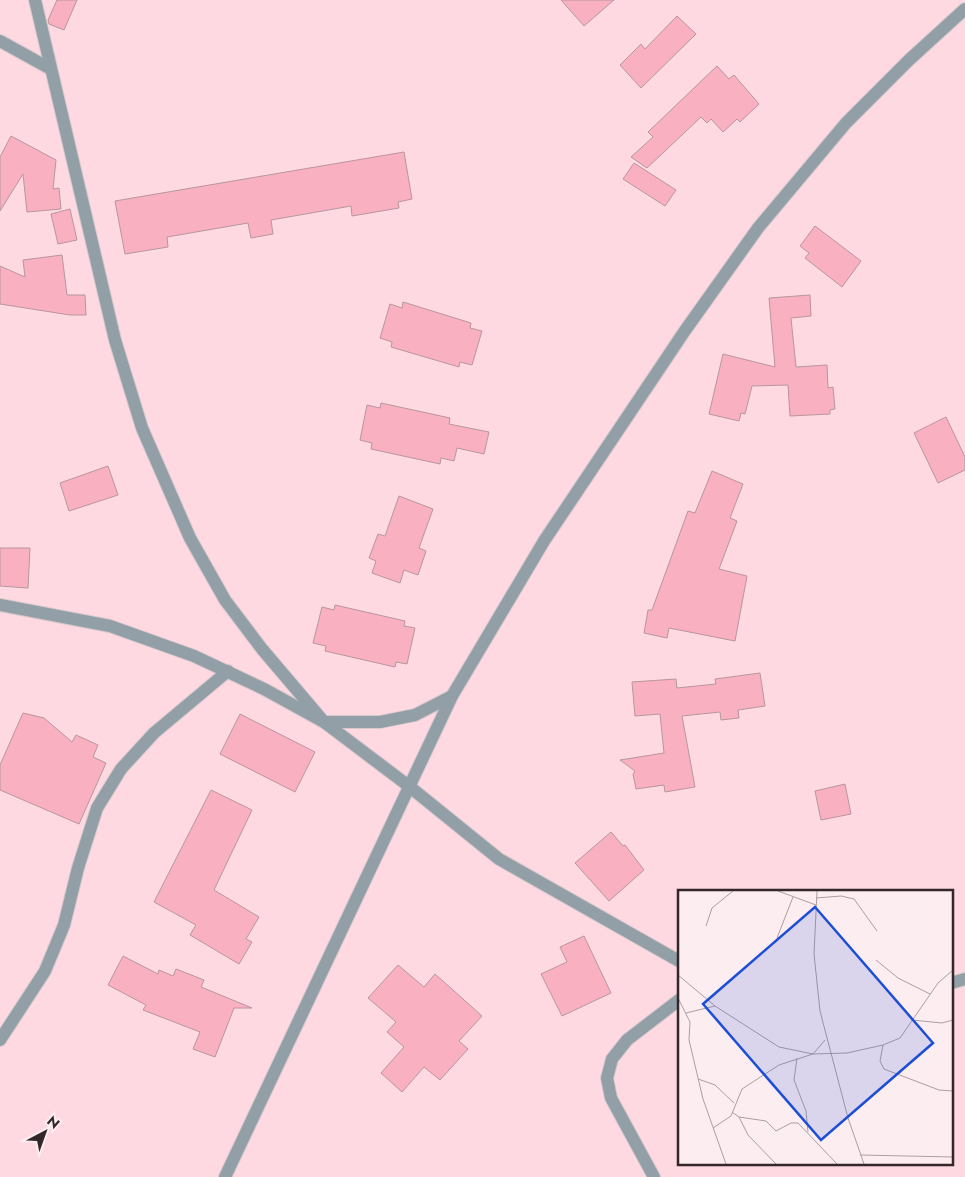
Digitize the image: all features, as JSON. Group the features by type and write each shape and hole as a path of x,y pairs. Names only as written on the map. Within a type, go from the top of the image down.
{"street":[{"path":"35,0 49,68 115,340 142,428 190,538 225,600 262,649 324,722 380,722 415,715 452,696"},
{"path":"225,1177 452,696 544,541 684,332 758,228 846,123 909,60 965,9"},
{"path":"0,41 49,68"},
{"path":"0,605 110,626 156,641 228,671 324,722 410,787 499,859 678,960"},
{"path":"0,1040 45,971 64,926 78,868 97,808 121,769 154,733 228,671"},
{"path":"654,1177 611,1098 607,1078 612,1059 627,1040 678,1001"}],"shaded area":[{"path":"0,0 965,0 965,1177 0,1177"}],"building":[{"path":"57,0 77,0 64,30 49,24 48,20"},
{"path":"561,0 614,0 584,26"},
{"path":"677,16 696,34 641,88 620,65 641,44 645,49"},
{"path":"717,66 729,79 734,75 759,104 740,122 737,119 723,132 711,119 707,123 701,117 647,168 631,157 653,137 648,132"},
{"path":"11,136 56,160 53,189 59,188 61,209 27,212 23,174 0,211 0,157"},
{"path":"404,152 412,199 398,202 399,208 352,216 351,206 271,220 273,234 251,238 248,223 167,237 168,247 125,254 115,201"},
{"path":"634,163 676,190 665,206 623,179"},
{"path":"70,209 77,240 58,244 51,214"},
{"path":"815,226 861,261 842,287 805,258 809,253 800,246"},
{"path":"62,255 67,295 85,295 86,315 70,315 0,304 0,266 25,277 23,260"},
{"path":"810,295 811,316 791,318 796,367 827,365 828,388 833,387 835,409 830,410 830,414 790,416 788,385 752,386 745,414 741,413 739,421 709,414 723,354 775,367 769,298"},
{"path":"403,302 471,323 470,328 482,331 472,365 460,362 459,367 391,347 392,342 380,338 390,304 402,308"},
{"path":"381,403 450,418 449,424 489,432 484,454 457,448 454,461 441,458 440,464 371,449 372,443 360,440 367,405 380,408"},
{"path":"946,417 965,457 965,470 938,483 914,433"},
{"path":"108,466 118,495 69,511 60,483"},
{"path":"712,471 743,484 730,518 737,521 719,569 747,576 735,641 669,628 667,638 644,633 648,610 652,610 688,511 695,513"},
{"path":"399,496 433,509 419,548 426,551 418,575 404,570 400,583 372,573 376,561 369,558 378,534 385,536"},
{"path":"0,548 30,548 28,588 0,586"},
{"path":"335,605 405,621 404,626 415,628 407,664 396,662 395,667 325,651 326,646 313,643 322,607 334,610"},
{"path":"760,673 765,706 738,710 739,718 721,720 720,712 682,716 695,787 665,792 664,785 636,789 633,774 635,771 620,760 664,753 660,714 635,716 632,682 676,679 677,688 716,684 715,679"},
{"path":"23,713 44,718 72,742 76,735 98,745 93,757 106,763 79,824 0,790 0,765"},
{"path":"240,714 315,752 295,792 220,754"},
{"path":"845,784 851,814 821,820 815,791"},
{"path":"211,790 252,810 214,890 259,917 246,939 252,942 239,964 190,935 196,925 154,902"},
{"path":"611,832 623,846 625,845 644,870 609,901 575,863"},
{"path":"584,936 611,993 562,1016 541,974 567,962 560,947"},
{"path":"123,956 158,974 159,970 173,976 176,969 204,980 201,987 252,1008 234,1008 215,1057 193,1049 200,1032 143,1010 146,1005 108,985"},
{"path":"398,965 424,987 435,974 482,1016 459,1041 468,1049 440,1080 424,1067 402,1092 381,1073 404,1047 387,1032 396,1022 368,998"}]}
